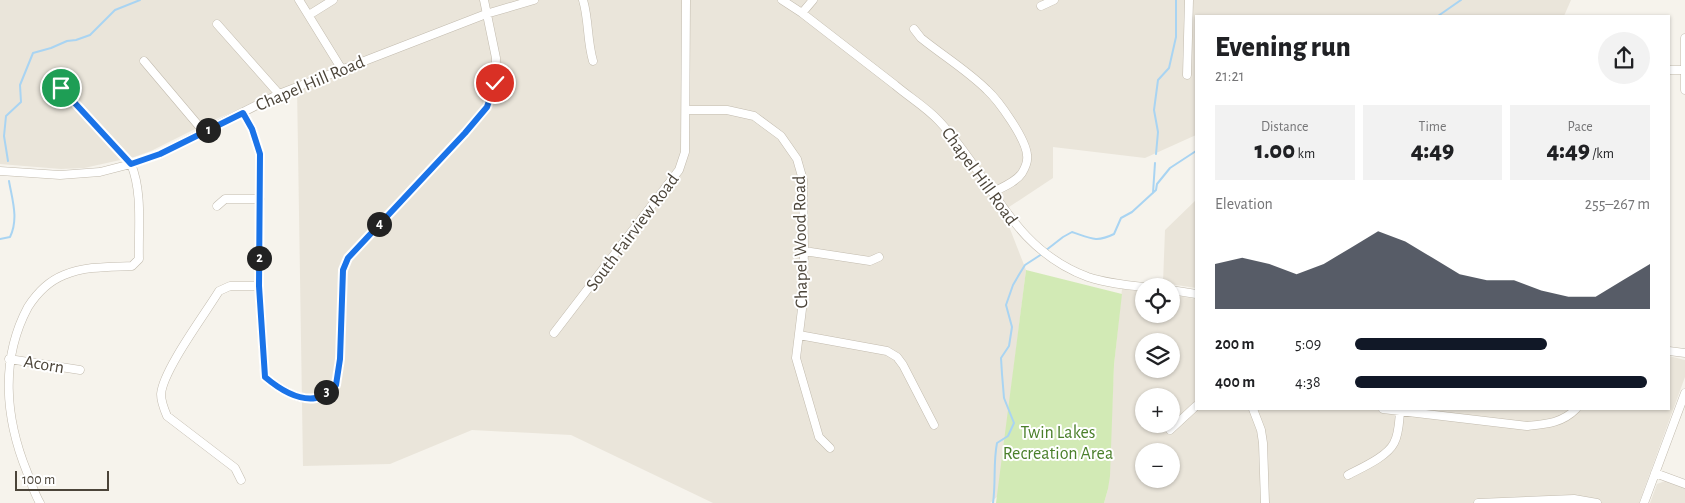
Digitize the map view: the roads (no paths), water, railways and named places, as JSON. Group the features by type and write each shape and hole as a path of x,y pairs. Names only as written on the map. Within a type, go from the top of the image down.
{"street":[{"path":"299,0 341,68"},
{"path":"309,15 333,0"},
{"path":"243,113 252,129 260,154 259,286 265,377 277,388 302,398 318,398 336,385 340,359 343,270 348,258 487,107 495,83 496,58 484,0"},
{"name":"Chapel Hill Road","path":"0,170 60,175 100,172 131,164 160,154 279,94 341,68 486,14 534,0"},
{"path":"583,0 586,8 590,50 593,61"},
{"name":"South Fairview Road","path":"554,333 679,170 685,152 686,0"},
{"name":"Chapel Hill Road","path":"782,0 802,13 937,119 959,143 1016,225 1038,248 1058,263 1090,277 1135,286"},
{"path":"802,13 813,0"},
{"path":"1041,6 1054,0"},
{"path":"1187,75 1189,0"},
{"path":"216,24 279,94"},
{"path":"914,29 921,38 988,90 1007,114 1023,143 1027,154 1026,165 1021,174 1014,181 993,192"},
{"path":"1685,38 1685,90"},
{"path":"144,61 204,132"},
{"path":"1670,70 1684,70"},
{"path":"37,502 12,432 7,396 9,359 21,320 42,289 63,275 90,267 132,266 139,259 138,191 136,176 131,164 61,88"},
{"name":"Chapel Wood Road","path":"686,110 727,110 754,116 781,136 796,159 803,180 804,251 802,310 796,358 819,437 830,448"},
{"path":"217,206 225,199 260,200"},
{"path":"804,251 870,261 880,257"},
{"path":"241,480 235,468 167,416 162,404 161,392 166,375 219,291 230,286 259,286"},
{"path":"1180,291 1195,294"},
{"path":"799,335 887,351 897,356 934,425"},
{"path":"1670,351 1685,353"},
{"name":"Acorn","path":"9,359 80,370"},
{"path":"1644,503 1685,393"},
{"path":"1180,421 1195,407"},
{"path":"1253,410 1261,430 1263,443 1265,503"},
{"path":"1389,410 1528,426 1552,424 1568,417 1575,410"},
{"path":"1348,476 1387,453 1394,443 1398,432 1400,412"},
{"path":"1656,473 1685,484"},
{"path":"1478,503 1574,499 1597,503"}],"waterway":[{"path":"8,161 4,136 6,116 21,102 20,85 33,53 90,35 115,10 140,0"},
{"path":"1156,154 1158,132 1154,110 1158,80 1169,68 1176,37 1176,0"},
{"path":"1439,15 1461,0"},
{"path":"1045,251 1072,232 1088,238 1098,239 1114,234 1121,218 1132,212 1156,190 1157,184 1170,168 1195,152"},
{"path":"1153,193 1155,163"},
{"path":"0,239 10,237 13,230 14,209 9,181"},
{"path":"993,503 997,443 1008,436 1014,423 1004,398 1002,374 1001,358 1009,346 1012,327 1006,305 1013,285 1025,265 1042,254"}],"park label":[{"name":"Twin Lakes Recreation Area","path":"1058,442"}]}
